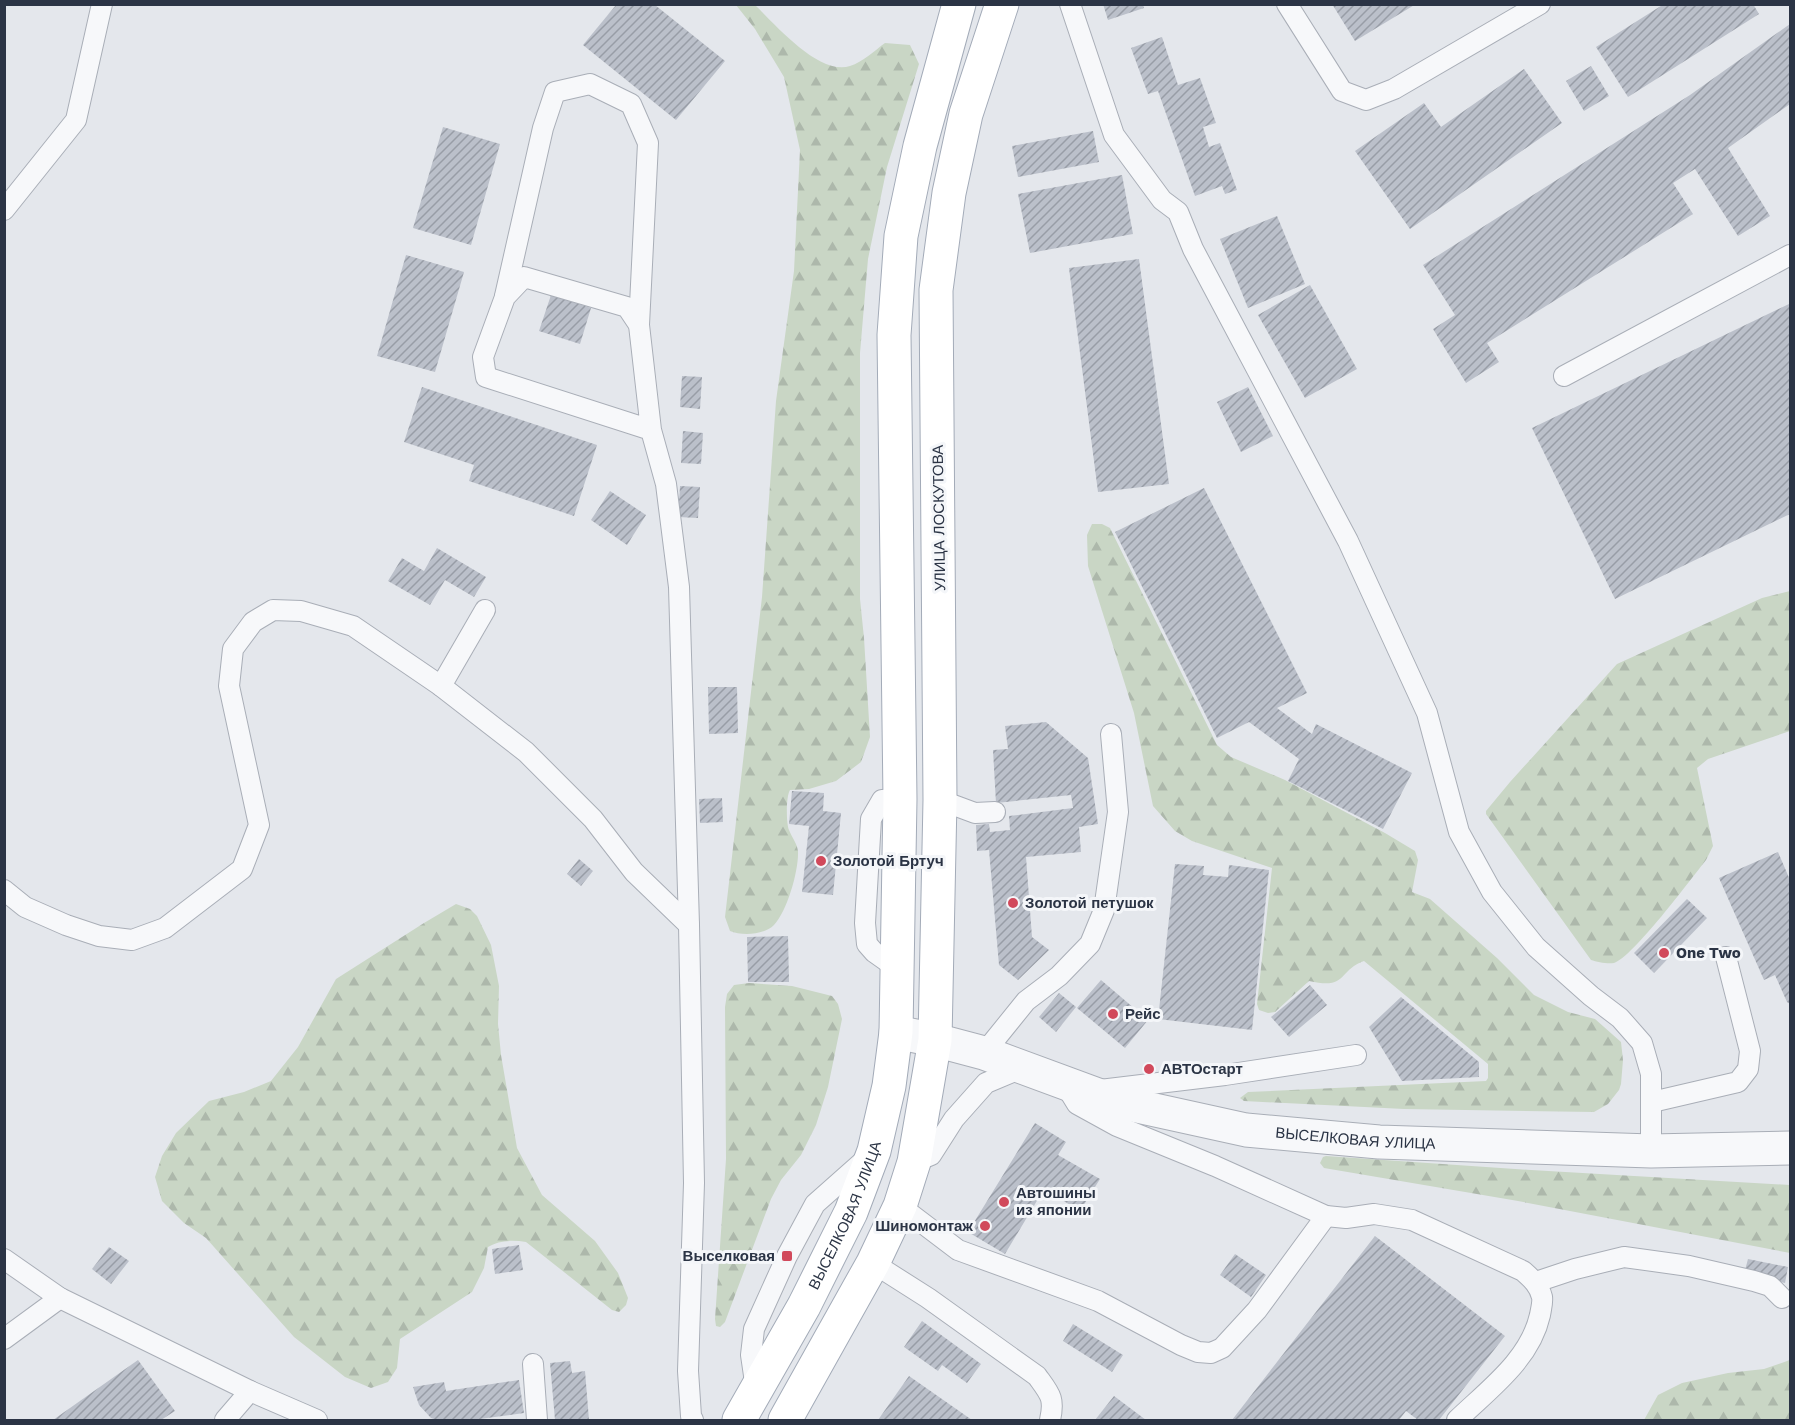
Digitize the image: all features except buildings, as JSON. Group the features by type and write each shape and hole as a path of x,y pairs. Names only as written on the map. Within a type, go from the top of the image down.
{"main road":[{"path":"896,1032 900,799 894,335 901,236 920,146 959,4"},
{"name":"УЛИЦА ЛОСКУТОВА","path":"935,1040 940,800 936,290 949,194 966,114 1002,4"},
{"name":"ВЫСЕЛКОВАЯ УЛИЦА","path":"739,1420 804,1306 851,1212 874,1151 889,1086 896,1032"},
{"path":"785,1420 873,1263 900,1206 914,1162 935,1040"}],"street":[{"name":"ВЫСЕЛКОВАЯ УЛИЦА","path":"896,1032 984,1053 1114,1101 1246,1130 1379,1142 1651,1151 1791,1148"}],"lane":[{"path":"4,210 76,120 102,4"},
{"path":"1070,4 1114,135 1162,200 1178,212 1193,249 1348,541 1427,713 1459,832 1492,892 1536,947 1591,996 1620,1018 1642,1043 1651,1074 1651,1151"},
{"path":"1287,4 1342,91 1366,100 1395,89 1540,4"},
{"path":"651,430 486,377 483,357 505,297 543,128 555,92 590,84 631,104 648,143 639,325 651,430 666,484 679,587 694,1184 688,1371 693,1420"},
{"path":"1564,376 1791,255"},
{"path":"505,297 524,277 627,307 639,325"},
{"path":"4,890 25,908 66,925 99,936 132,940 165,928 242,869 259,825 229,686 233,649 253,622 273,610 301,611 353,626 441,686 526,752 593,819 634,872 689,925"},
{"path":"441,686 485,610"},
{"path":"984,1053 1026,1001 1059,976 1090,944 1104,910 1118,812 1111,734"},
{"path":"940,800 975,813 995,812"},
{"path":"1652,1102 1738,1082 1748,1069 1750,1051 1726,957"},
{"path":"1356,1055 1225,1075 1075,1088 1077,1104 1117,1125 1326,1216 1346,1218 1374,1214 1412,1220 1523,1271 1536,1282 1543,1299 1539,1321 1522,1356 1457,1420"},
{"path":"914,1162 931,1155 954,1119 986,1083 1024,1067"},
{"path":"900,1206 958,1250 1098,1302 1181,1345 1198,1352 1211,1353 1222,1348 1257,1310 1326,1216"},
{"path":"1536,1282 1575,1269 1624,1257 1689,1266 1754,1281 1770,1287 1782,1298"},
{"path":"4,1259 60,1298 250,1391 317,1420"},
{"path":"873,1263 928,1298 1037,1376 1048,1392 1053,1405 1050,1420"},
{"path":"4,1339 60,1298"},
{"path":"533,1364 537,1420"},
{"path":"225,1420 250,1391"}],"green space":[{"path":"736,5 755,5 798,46 825,63 838,67 850,66 864,59 885,43 910,45 919,64 887,167 868,259 860,353 860,599 870,737 861,762 836,781 809,789 790,790 787,822 798,851 791,890 783,911 774,925 759,933 747,934 730,931 725,917 762,597 776,401 794,271 800,150 784,77 755,29"},
{"path":"1092,524 1102,524 1110,528 1217,745 1231,757 1285,780 1415,851 1418,860 1412,892 1430,899 1497,958 1534,995 1568,1012 1595,1019 1621,1042 1623,1060 1621,1084 1608,1104 1594,1112 1404,1109 1244,1101 1240,1098 1248,1092 1486,1081 1488,1064 1364,961 1355,965 1336,981 1321,983 1309,981 1275,1012 1268,1013 1259,1010 1257,1004 1272,868 1192,841 1175,831 1153,806 1134,713 1088,566 1087,535"},
{"path":"1790,591 1790,731 1708,759 1697,768 1713,846 1706,860 1661,916 1623,958 1614,963 1591,960 1486,811 1617,664 1762,598"},
{"path":"456,904 470,909 477,916 491,945 499,986 498,1024 501,1055 517,1148 542,1195 595,1241 618,1273 628,1298 626,1305 619,1312 612,1310 526,1242 497,1243 488,1247 484,1268 472,1292 400,1339 397,1368 388,1382 371,1388 345,1377 294,1337 206,1238 184,1223 162,1201 155,1177 162,1156 176,1133 209,1101 244,1092 271,1081 298,1047 336,979"},
{"path":"749,983 792,986 832,996 838,1004 842,1019 828,1087 816,1125 801,1155 781,1180 771,1199 725,1322 720,1327 716,1326 715,1319 726,1159 725,1007 727,994 734,985"},
{"path":"1326,1156 1790,1185 1790,1253 1518,1201 1324,1168 1320,1163"},
{"path":"1790,1360 1790,1420 1644,1420 1658,1395 1682,1383 1728,1373 1764,1369"}],"place":[{"name":"Золотой Бртуч","path":"821,861"},
{"name":"Золотой петушок","path":"1013,903"},
{"name":"One Two","path":"1664,953"},
{"name":"Рейс","path":"1113,1014"},
{"name":"АВТОстарт","path":"1149,1069"},
{"name":"Автошины из японии","path":"1004,1202"},
{"name":"Шиномонтаж","path":"985,1226"},
{"name":"Выселковая","path":"787,1256"}]}
